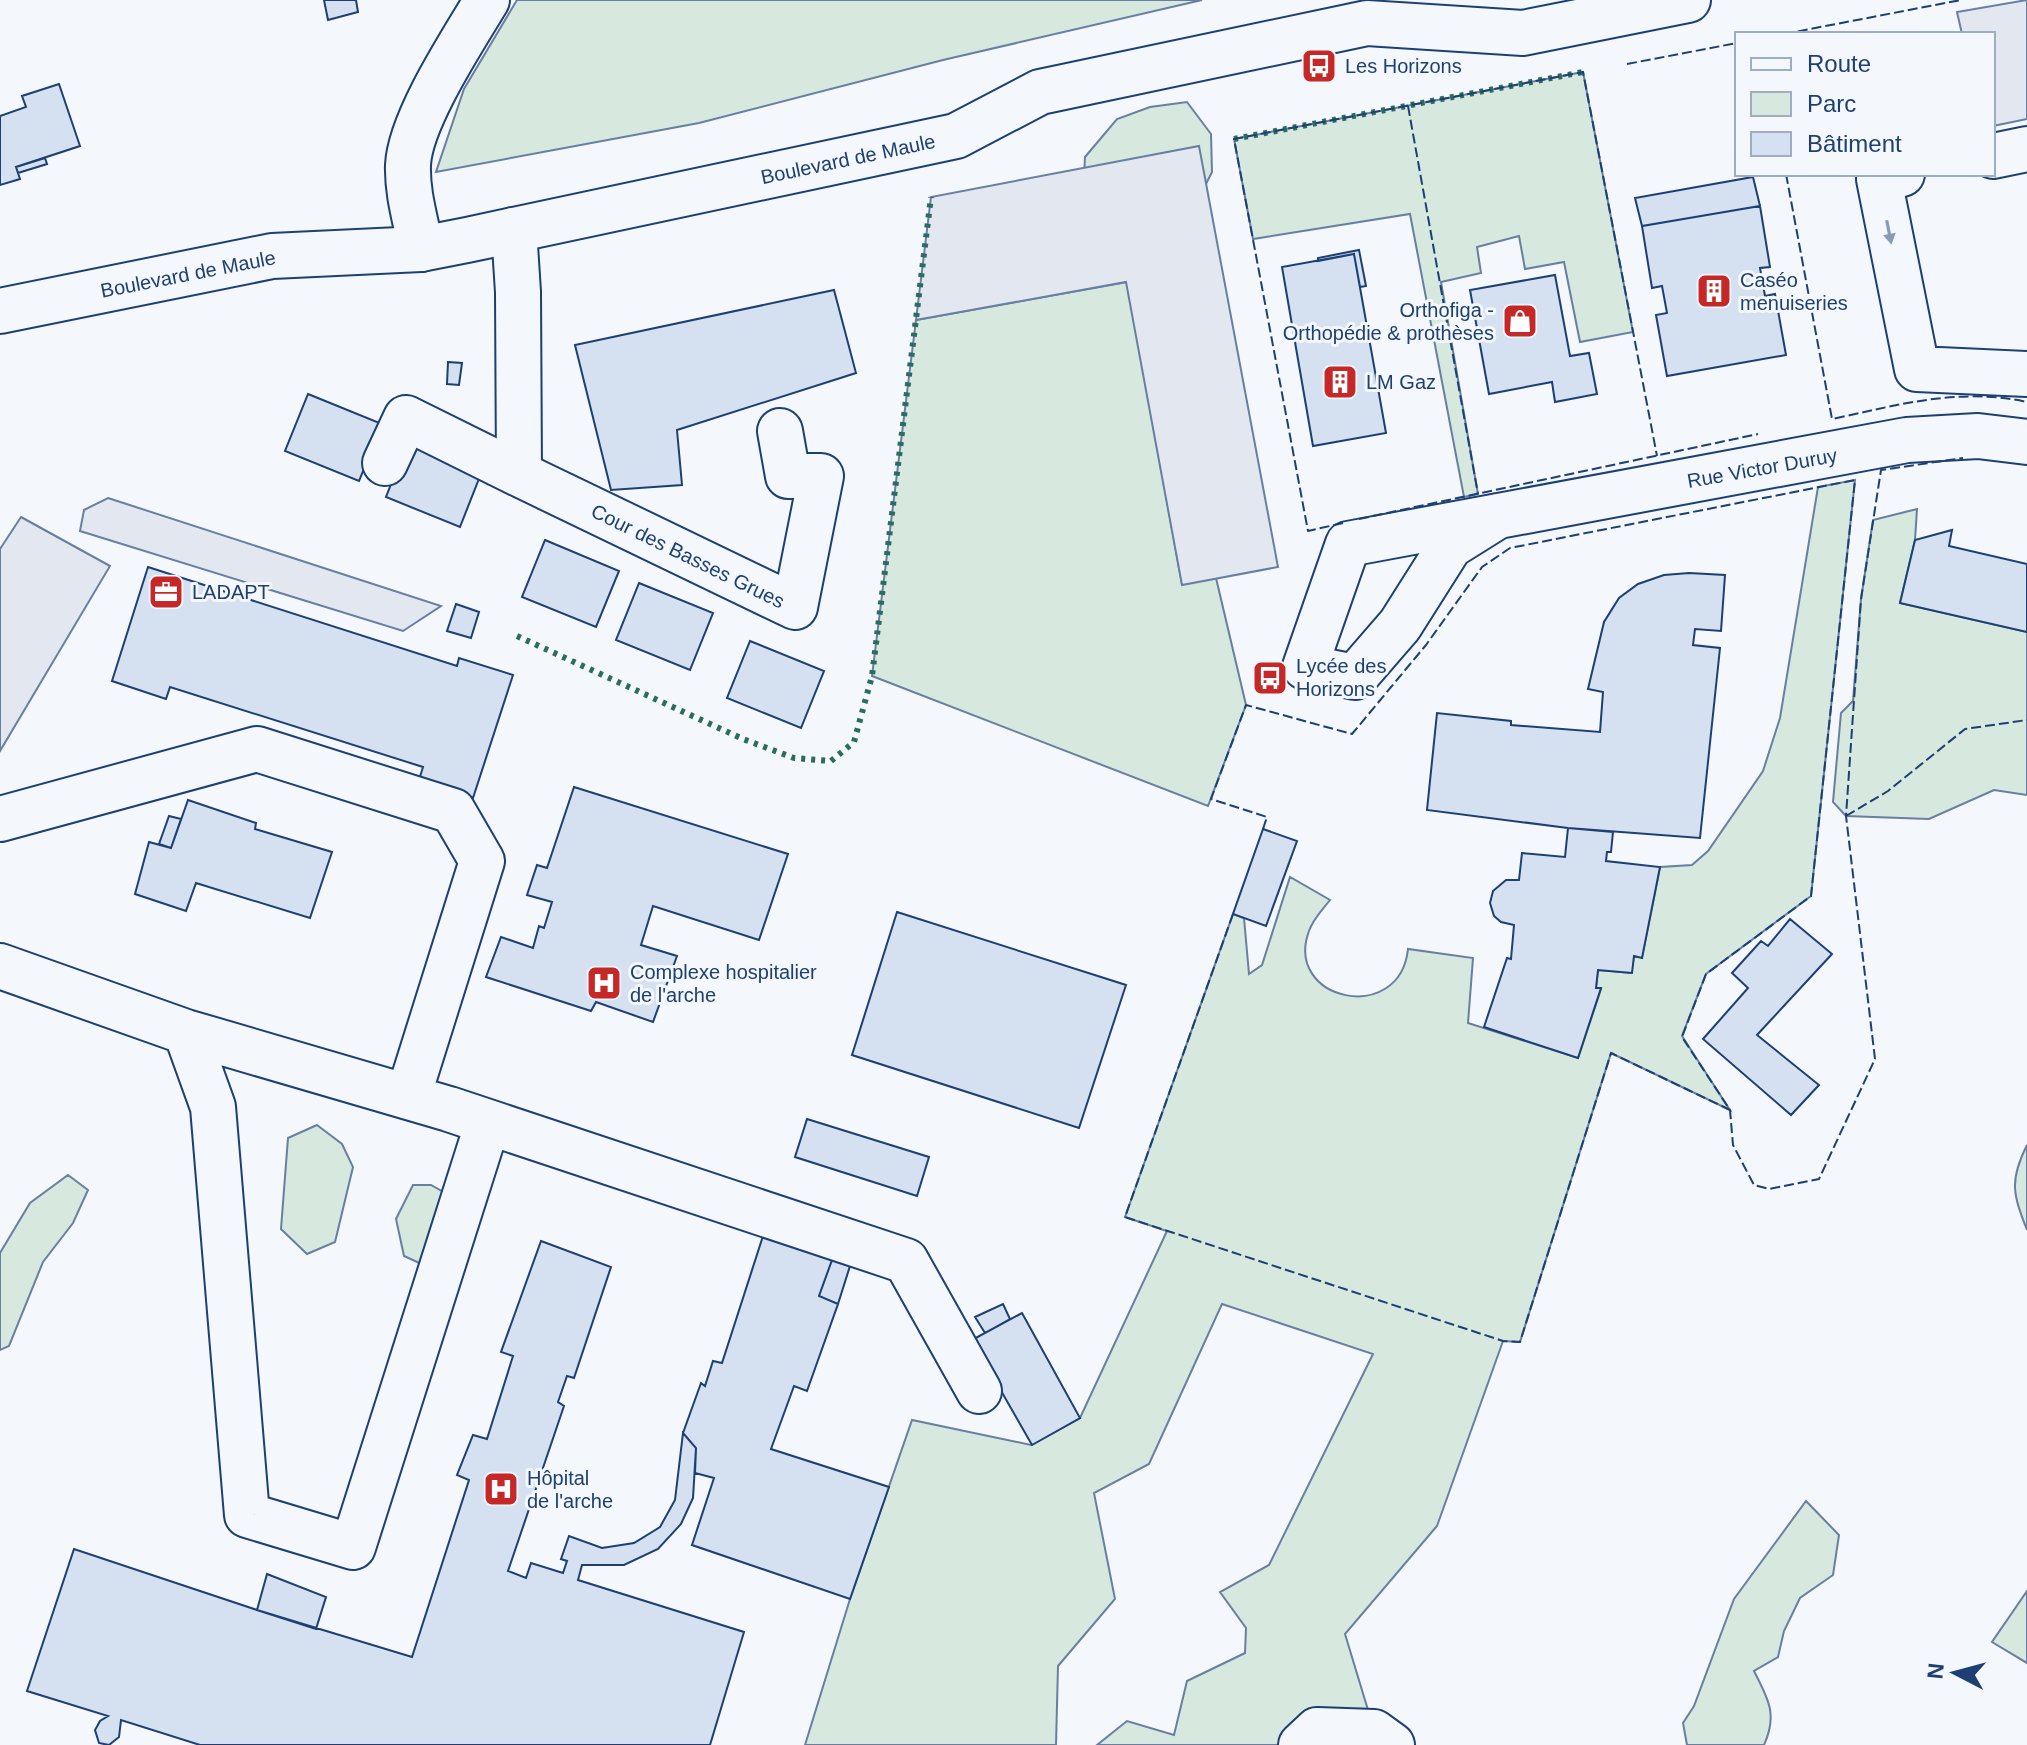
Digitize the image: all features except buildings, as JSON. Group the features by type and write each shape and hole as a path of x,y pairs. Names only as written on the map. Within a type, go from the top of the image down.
{"main road":[{"path":"421,249 409,197 408,162 416,127 487,0"},
{"name":"Boulevard de Maule","path":"0,311 272,256 421,249 514,230 956,136 1040,92 1367,23 1523,33 1688,0"},
{"path":"1995,156 2027,149"},
{"path":"1893,176 1879,179 1917,369 2027,374"},
{"path":"514,230 518,292 519,474"},
{"name":"Cour des Basses Grues","path":"385,463 406,418 795,607 821,476 788,476 780,431"},
{"name":"Rue Victor Duruy","path":"1498,516 1907,440 1978,436 2027,442"},
{"path":"0,819 257,749 453,811 482,861 408,1097"},
{"path":"0,966 186,1032 488,1122 906,1261 979,1391"},
{"path":"186,1032 213,1107 247,1515 353,1547 488,1122"},
{"path":"1301,1745 1317,1730 1374,1732 1392,1745"}],"green space":[{"path":"517,0 1202,0 943,60 699,123 436,172 464,89"},
{"path":"1583,72 1633,332 1580,342 1564,262 1525,269 1519,236 1477,247 1481,273 1441,282 1478,494 1464,497 1410,214 1253,239 1234,139"},
{"path":"1187,102 1211,134 1212,172 1200,196 1083,196 1085,157 1117,119 1150,107"},
{"path":"1127,282 1182,584 1216,578 1246,705 1208,806 872,676 916,320"},
{"path":"1855,480 1811,896 1706,974 1682,1036 1730,1110 1611,1053 1520,1342 1503,1341 1437,1526 1345,1634 1368,1710 1330,1745 1097,1745 1127,1721 1174,1735 1187,1681 1245,1653 1246,1628 1220,1592 1269,1565 1373,1354 1222,1304 1149,1464 1094,1493 1115,1599 1058,1666 1056,1745 805,1745 850,1599 912,1420 1031,1445 1080,1418 1167,1231 1125,1217 1233,914 1244,918 1249,974 1262,965 1290,877 1330,900 1309,931 1305,955 1312,974 1327,988 1346,995 1366,996 1386,989 1400,973 1408,949 1473,958 1468,1023 1578,1058 1601,989 1596,988 1598,970 1631,973 1634,956 1642,957 1660,867 1692,865 1708,851 1763,771 1780,718 1818,487"},
{"path":"1917,509 1915,540 1900,603 2027,632 2027,795 1994,790 1929,819 1846,816 1833,802 1841,713 1853,701 1861,599 1873,520"},
{"path":"317,1125 342,1144 353,1167 335,1242 307,1254 281,1229 288,1138"},
{"path":"2027,1145 2027,1230 2016,1197 2015,1178"},
{"path":"68,1175 88,1190 73,1223 43,1262 9,1346 0,1350 0,1253 30,1203"},
{"path":"413,1185 431,1185 447,1194 428,1267 404,1256 396,1219"},
{"path":"1806,1501 1839,1535 1833,1575 1800,1598 1784,1631 1778,1657 1754,1671 1770,1707 1770,1724 1764,1745 1687,1745 1683,1723 1694,1706 1734,1599"},
{"path":"2027,1591 2027,1663 1992,1642"}],"shaded area":[{"path":"2027,0 2027,119 1995,126 1995,32 1962,32 1957,12"},
{"path":"1199,146 1278,567 1182,585 1126,282 916,320 931,197"},
{"path":"108,498 441,606 403,631 80,531 84,510"},
{"path":"21,517 110,566 0,751 0,549"}],"hedge":[{"path":"1234,139 1583,72"},
{"path":"517,636 743,739 794,758 831,761 854,742 872,676 931,197"}],"fence":[{"path":"1794,32 1961,0"},
{"path":"1627,64 1735,43"},
{"path":"1343,523 1308,531 1234,139 1583,72 1657,456"},
{"path":"1408,106 1478,494"},
{"path":"1786,176 1832,419 1953,397 1977,396 2027,402"},
{"path":"1359,519 1758,434"},
{"path":"1263,829 1267,817 1211,799 1246,705 1352,734 1426,645 1482,567 1510,548 1855,480 1811,896 1706,974 1682,1037 1730,1110 1733,1145 1754,1185 1769,1189 1819,1179 1875,1059 1846,816 1861,599 1881,470 1963,458"},
{"path":"1846,816 1888,791 1965,729 2027,720"},
{"path":"1233,914 1125,1217 1503,1341 1520,1342 1611,1053 1730,1110"}],"place":[{"name":"Les Horizons","path":"1319,66"},
{"name":"Caséo menuiseries","path":"1714,291"},
{"name":"Orthofiga - Orthopédie & prothèses","path":"1520,321"},
{"name":"LM Gaz","path":"1340,382"},
{"name":"LADAPT","path":"166,592"},
{"name":"Lycée des Horizons","path":"1270,678"},
{"name":"Complexe hospitalier de l'arche","path":"604,983"},
{"name":"Hôpital de l'arche","path":"501,1489"}]}
